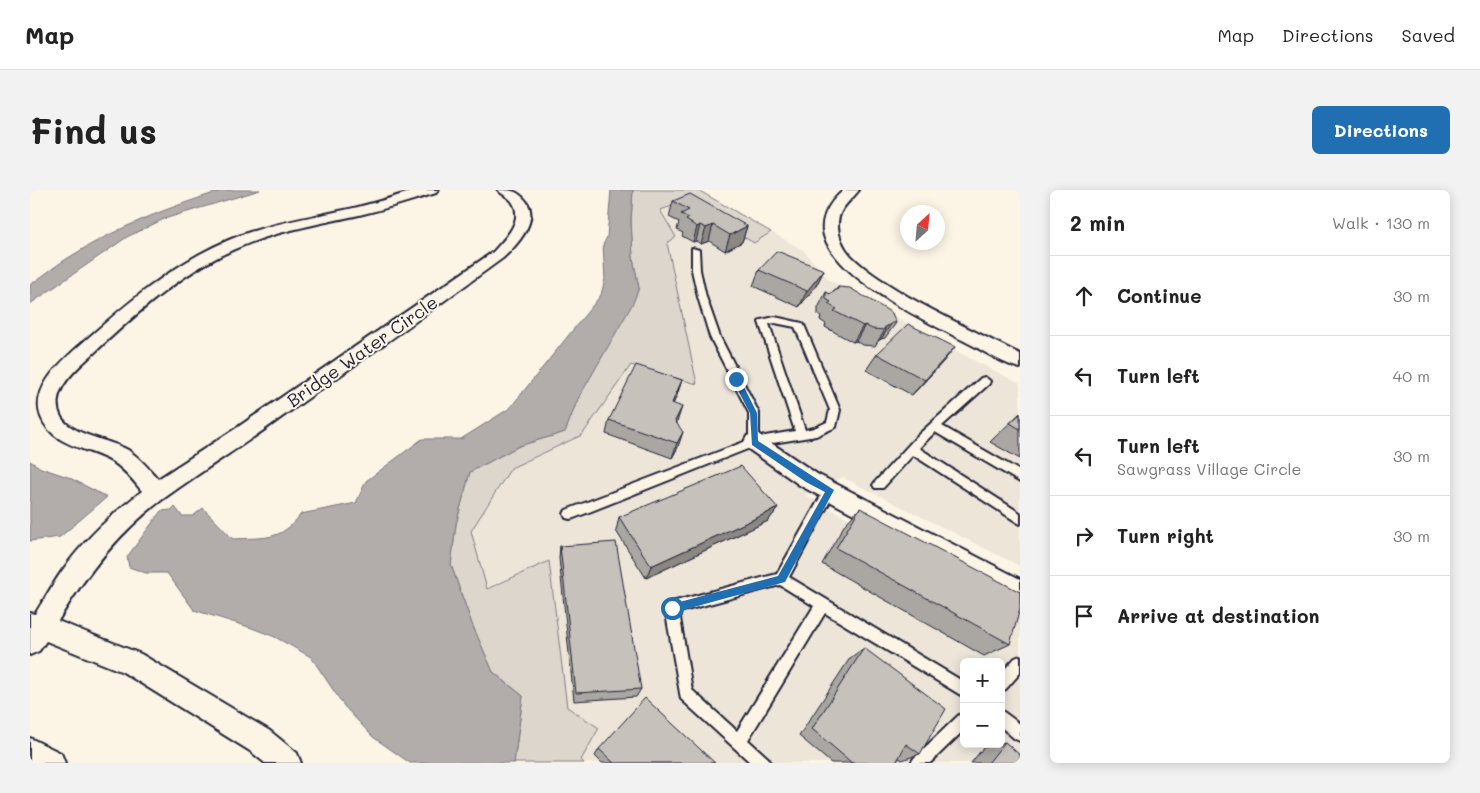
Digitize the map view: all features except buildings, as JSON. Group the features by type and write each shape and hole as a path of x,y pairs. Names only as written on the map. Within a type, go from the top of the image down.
{"street":[{"path":"156,492 130,464 116,453 68,434 60,429 51,418 49,409 51,392 66,367 160,285 214,253 258,234 285,226 360,210 432,190"},
{"name":"Bridge Water Circle","path":"34,632 98,544 123,518 156,492 246,434 498,255 511,243 520,230 524,218 521,203 515,196 505,190"},
{"path":"852,190 837,203 831,223 835,245 845,258 868,280 906,303 1020,362"},
{"path":"754,442 809,480 1020,591"},
{"path":"34,632 132,663 260,741 286,763"},
{"path":"30,752 51,763"}],"lane":[{"path":"695,250 696,270 700,288 715,336 754,413 754,442"},
{"path":"570,514 754,442 802,435 816,432 832,424 835,410 799,325 775,320 764,322 802,435"},
{"path":"879,485 912,449 985,382"},
{"path":"935,428 1020,477"},
{"path":"912,449 1020,519"},
{"path":"781,579 830,490"},
{"path":"763,763 686,694 672,608 781,579 960,688"},
{"path":"738,742 823,604"},
{"path":"1005,680 1020,663"},
{"path":"1005,721 1020,734"},
{"path":"919,763 960,724"}],"shaded area":[{"path":"224,190 260,190 164,219 127,237 30,304 30,285 86,247 144,219"},
{"path":"611,190 633,190 631,221 633,258 639,288 633,303 578,399 565,432 519,446 470,472 456,524 451,565 472,624 493,672 523,696 514,763 410,763 373,737 344,706 311,657 275,637 194,610 167,573 146,573 129,567 127,557 161,511 171,510 175,507 182,516 193,516 203,508 233,539 263,538 279,534 301,514 356,503 366,481 422,439 461,439 510,408 601,295 605,279 603,245 607,237"},
{"path":"633,190 698,190 771,232 754,243 685,202 660,210 676,237 667,243 697,384 631,365 582,435 511,468 471,531 487,589 549,561 567,707 599,728 581,760 584,763 514,763 523,696 493,672 472,624 451,565 456,524 470,472 519,446 565,432 578,399 639,288 633,258 631,221"},
{"path":"685,202 754,243 771,232 803,250 829,280 958,352 1020,384 1020,566 844,478 845,476 805,495 1020,612 1020,763 584,763 581,760 567,707 549,561 486,589 471,531 511,468 582,435 631,365 697,383 667,243 676,237 660,210"},
{"path":"30,461 41,468 68,477 107,497 60,537 30,541"}],"route":[{"path":"672,608 781,579 809,532 830,490 809,480 773,457 754,442 754,413 736,379"}]}
